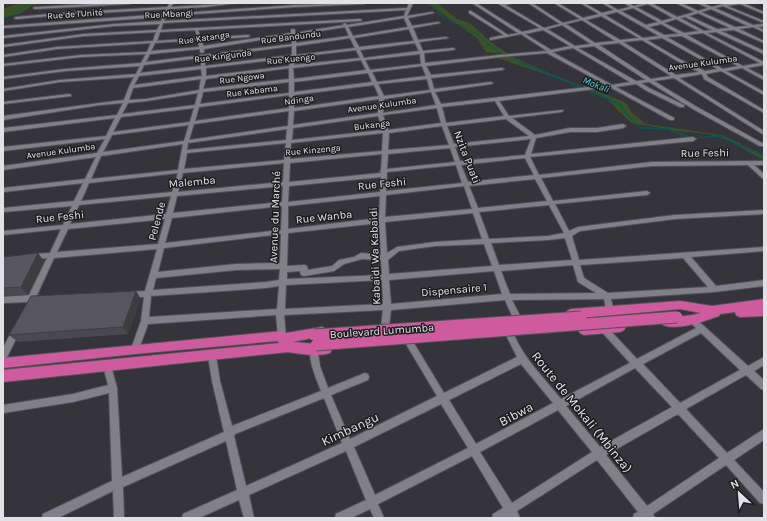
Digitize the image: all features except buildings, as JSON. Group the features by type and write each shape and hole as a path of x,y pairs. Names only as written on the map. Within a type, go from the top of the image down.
{"highway":[{"name":"Boulevard Lumumba","path":"713,312 764,303"},
{"path":"283,341 320,332 680,305 713,312"},
{"name":"Boulevard Lumumba","path":"3,363 135,349 283,341 315,343 674,314 764,311"},
{"path":"315,343 409,342 603,328 692,320 713,312"},
{"name":"Boulevard Lumumba","path":"3,376 212,356 283,341"}],"street":[{"path":"35,8 130,3"},
{"path":"16,18 170,6 235,3"},
{"name":"Rue de l'Unité","path":"3,27 165,16 295,4 364,3"},
{"path":"406,18 405,15 411,3"},
{"path":"474,3 549,52 672,119"},
{"path":"501,4 512,3"},
{"path":"530,3 695,108 763,144"},
{"path":"556,3 764,133"},
{"path":"582,3 680,62 703,72 706,78 764,112"},
{"path":"604,3 645,28 764,94"},
{"path":"626,3 764,79"},
{"path":"491,39 583,20 648,3 764,64"},
{"path":"678,3 764,42"},
{"path":"699,3 764,31"},
{"path":"645,28 721,4 740,3 764,13"},
{"name":"Avenue du Marché","path":"283,341 280,320 283,282 287,161 292,109 291,67 294,55 292,34 295,4"},
{"path":"338,4 345,24 353,37 382,97"},
{"path":"501,4 649,90 682,106"},
{"path":"721,4 764,22"},
{"path":"31,302 170,6"},
{"name":"Rue Mbangi","path":"3,37 114,25 408,9"},
{"path":"470,12 508,36"},
{"name":"Rue Katanga","path":"3,65 80,56 148,53 202,48 345,24 406,18 432,13"},
{"path":"686,16 764,53"},
{"name":"Nzita Puati","path":"406,18 412,28 422,53 423,64 439,106 444,125 496,268 517,318"},
{"path":"3,46 77,36 294,24 345,24 366,20"},
{"name":"Rue Bandundu","path":"3,78 65,70 143,64 353,37 438,23"},
{"name":"Rue Ngowa","path":"3,118 201,91 370,72 423,64 549,52 573,47 764,25"},
{"name":"Pelende","path":"135,349 145,321 148,294 181,171 186,142 193,122 204,78 202,48 196,29"},
{"path":"630,32 636,30"},
{"path":"3,56 57,48 278,35"},
{"name":"Rue Kingunda","path":"3,90 81,79 138,75 294,55 446,38"},
{"name":"Rue Kuengo","path":"131,87 454,49"},
{"name":"Avenue Kulumba","path":"3,168 439,106 497,100 764,64"},
{"name":"Rue Kabama","path":"3,130 502,69"},
{"name":"Ndinga","path":"3,149 193,122 491,83"},
{"path":"3,103 69,95"},
{"name":"Kabaidi Wa Kabaidi","path":"382,97 380,115 386,132 382,220 387,307 384,327"},
{"path":"497,100 508,118 534,137 527,157 550,204 568,235 581,280 607,296 610,311"},
{"name":"Bukanga","path":"185,152 386,132 561,111"},
{"name":"Rue Kinzenga","path":"3,190 181,171 452,146 534,137 570,130 598,130 623,126"},
{"name":"Malemba","path":"3,210 286,184 459,163 693,139"},
{"path":"749,163 764,177"},
{"name":"Rue Feshi","path":"3,233 383,194 652,164 764,164"},
{"name":"Rue Wanba","path":"24,258 161,246 382,220 647,193"},
{"path":"154,275 236,267 283,266 286,269 304,268 304,273 334,268 340,261 358,258 361,256 385,258 397,249 435,244 528,239 568,235 578,229 675,217 764,212"},
{"path":"117,295 266,285 283,282 385,277 496,268 576,264 764,249"},
{"path":"685,255 714,290"},
{"name":"Dispensaire 1","path":"145,321 387,307 507,297 607,296 714,290 764,283"},
{"path":"3,300 31,302 48,298"},
{"path":"510,335 517,318"},
{"path":"692,320 764,386"},
{"path":"3,356 19,326"},
{"path":"603,328 764,499"},
{"name":"Bibwa","path":"340,518 474,450 702,329"},
{"name":"Route de Mokali (Mbinza)","path":"510,335 514,347 522,359 599,453 645,516"},
{"path":"409,342 513,514"},
{"path":"315,343 316,366 379,518"},
{"path":"212,356 216,380 230,433 249,518"},
{"name":"Kimbangu","path":"187,518 348,445 522,359"},
{"path":"497,518 513,514 599,453 764,361"},
{"path":"107,366 113,388 119,518"},
{"path":"47,518 117,484 230,433 365,377"},
{"path":"3,409 73,398 113,388"},
{"path":"645,516 764,434"}],"green space":[{"path":"19,3 111,3 43,4 32,6 19,14 3,18 3,9"},
{"path":"427,3 437,3 457,19 470,23 492,43 510,55 486,52 477,38"},
{"path":"489,55 513,57 556,76 622,101 627,104 631,112 646,124 722,135 764,155 764,160 729,141 708,134 677,131 632,123 619,112 607,98 584,87"}],"waterway":[{"name":"Mokali","path":"3,18 13,15 29,3"},
{"name":"Mokali","path":"96,3 110,3"},
{"name":"Mokali","path":"431,3 431,5 439,8 437,13 476,34 501,54 522,63"},
{"name":"Mokali","path":"520,62 620,104 627,115 641,128 668,129 691,138 719,136 764,156"}]}
